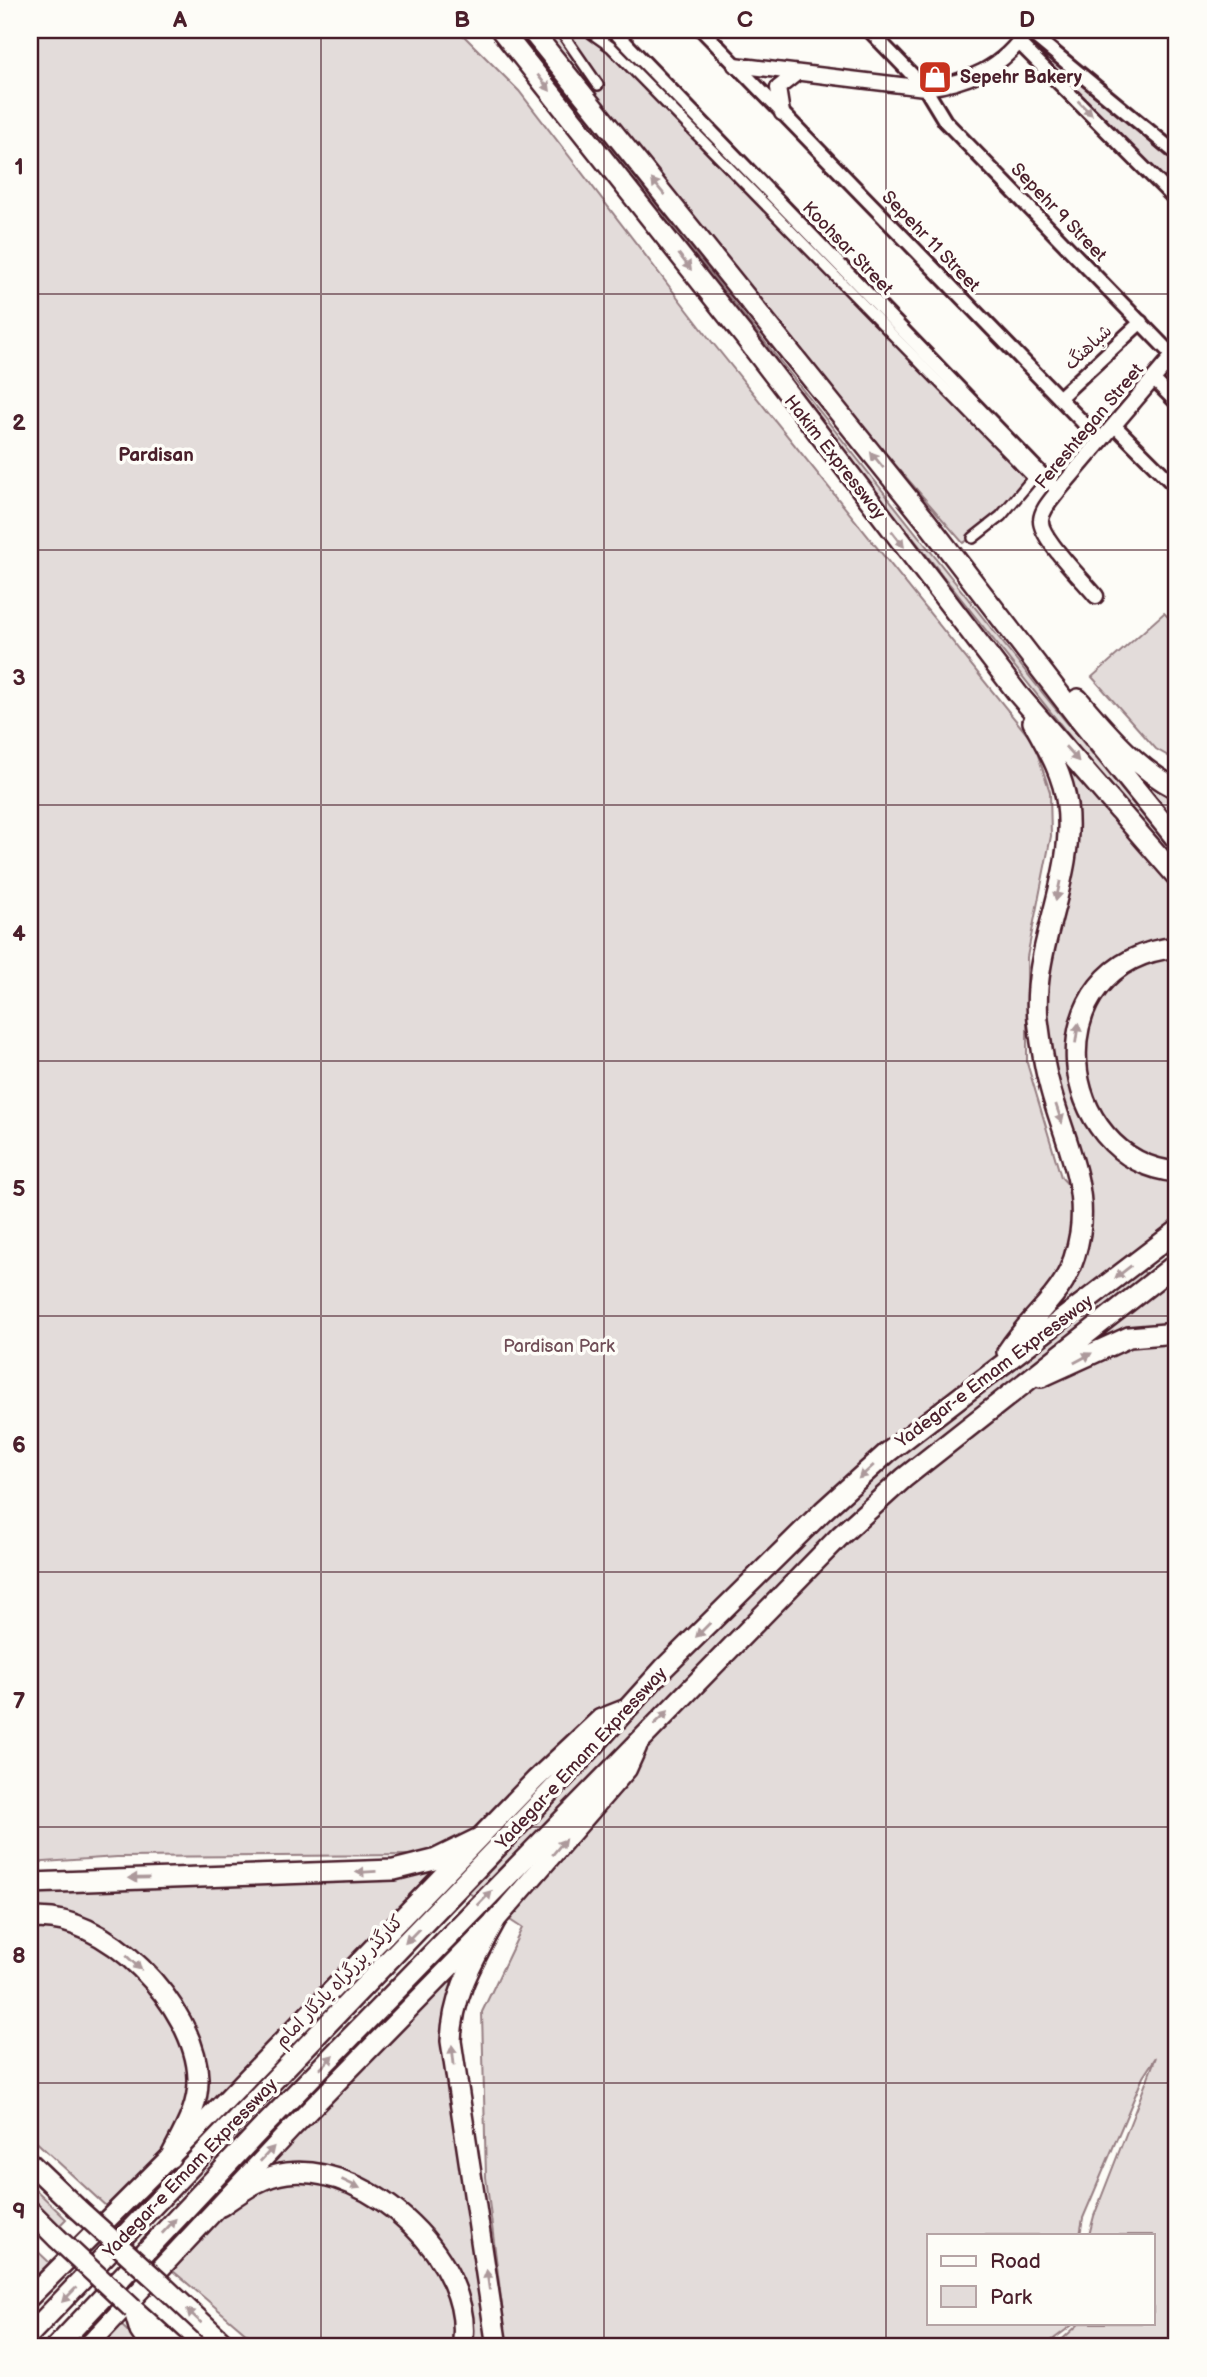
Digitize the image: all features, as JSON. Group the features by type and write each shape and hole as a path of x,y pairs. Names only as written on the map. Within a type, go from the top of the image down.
{"highway":[{"name":"Hakim Expressway","path":"501,30 735,325 1018,694 1177,877"},
{"name":"Hakim Expressway","path":"531,30 927,522 1075,715 1177,840"},
{"path":"927,522 1114,741 1144,768 1177,789"},
{"path":"998,1365 1016,1338 1049,1305 1067,1279 1076,1252 1082,1213 1075,1167 1049,1083 1038,1016 1044,952 1064,861 1067,804 1057,767 1018,694"},
{"path":"1177,947 1135,956 1105,978 1083,1011 1075,1053 1082,1090 1106,1134 1130,1155 1166,1171 1177,1172"},
{"name":"Yadegar-e Emam Expressway","path":"30,2334 628,1709 823,1511 887,1453 998,1365 1177,1231"},
{"name":"Yadegar-e Emam Expressway","path":"56,2347 260,2130 841,1535 904,1478 1177,1263"},
{"path":"1021,1385 1129,1337 1177,1333"},
{"path":"30,1883 394,1870 434,1860 477,1839"},
{"path":"30,1919 66,1922 118,1948 154,1983 183,2023 196,2062 197,2098 192,2116 170,2158"},
{"path":"495,1921 461,1983 452,2017 451,2041 497,2347"},
{"path":"30,2163 228,2347"},
{"path":"221,2206 252,2185 284,2173 324,2174 371,2193 410,2225 444,2265 461,2302 464,2319 462,2347"},
{"path":"30,2211 175,2347"},
{"path":"133,2309 140,2331 151,2347"}],"main road":[{"name":"کنارگذر بزرگراه یادگار امام","path":"30,2297 170,2158 477,1839 600,1719 628,1709"},
{"path":"87,2347 301,2119 495,1921 627,1769 642,1737"}],"street":[{"path":"560,30 598,85"},
{"path":"587,30 611,47 1033,478 1001,516 973,537"},
{"name":"Koohsar Street","path":"613,30 1058,491"},
{"name":"Sepehr 11 Street","path":"702,30 1101,442"},
{"name":"Sepehr 9 Street","path":"869,30 925,88 947,123 1175,354"},
{"path":"736,65 925,88 955,84 980,74 1019,43 1027,30 1177,154"},
{"path":"1019,43 1177,201"},
{"path":"782,113 778,88 797,73"},
{"name":"شباهنگ","path":"1059,398 1141,322"},
{"name":"Fereshtegan Street","path":"1096,596 1042,528 1043,513 1058,491 1175,354"},
{"path":"1154,380 1177,403"},
{"path":"1115,426 1177,488"}],"green space":[{"name":"Pardisan Park","path":"30,30 458,30 519,91 712,342 1034,743 1050,792 1051,836 1027,957 1027,1063 1061,1177 1087,1206 1052,1068 1045,994 1064,894 1058,753 1177,889 1177,942 1084,995 1085,1112 1177,1178 1177,1219 1130,1256 1158,1288 1177,1272 1177,2347 1054,2347 1079,2324 1154,2324 1154,2234 1089,2234 1156,2057 1143,2077 1083,2218 1080,2234 927,2234 927,2324 1074,2324 1043,2347 507,2347 486,2177 482,2012 522,1928 437,1872 193,2129 204,2083 135,1956 30,1914 30,1888 430,1867 412,1855 117,1857 30,1863"},
{"path":"511,30 518,30 1045,696 1177,857 1177,866 1095,768"},
{"path":"543,30 595,30 730,169 1040,473 973,537 963,543 808,364"},
{"path":"1044,52 1177,165 1177,193 1039,56"},
{"path":"1164,613 1177,626 1177,761 1156,749 1092,677"},
{"path":"1112,744 1177,795 1177,829"},
{"path":"1177,954 1177,1166 1141,1155 1103,1120 1084,1071 1086,1022 1120,972"},
{"path":"30,1924 55,1924 116,1953 183,2031 195,2089 163,2152 108,2208 30,2136"},
{"path":"483,1936 449,2008 493,2347 467,2347 463,2292 364,2181 332,2167 298,2164 262,2172"},
{"path":"279,2179 342,2184 403,2225 450,2289 458,2347 262,2347 173,2271 206,2229 233,2202"},
{"path":"30,2184 66,2219 59,2226 30,2198"},
{"path":"30,2244 51,2264 30,2287"},
{"path":"118,2322 144,2347 94,2347"}],"place":[{"name":"Sepehr Bakery","path":"935,77"}],"district":[{"name":"Pardisan","path":"156,454"}]}
